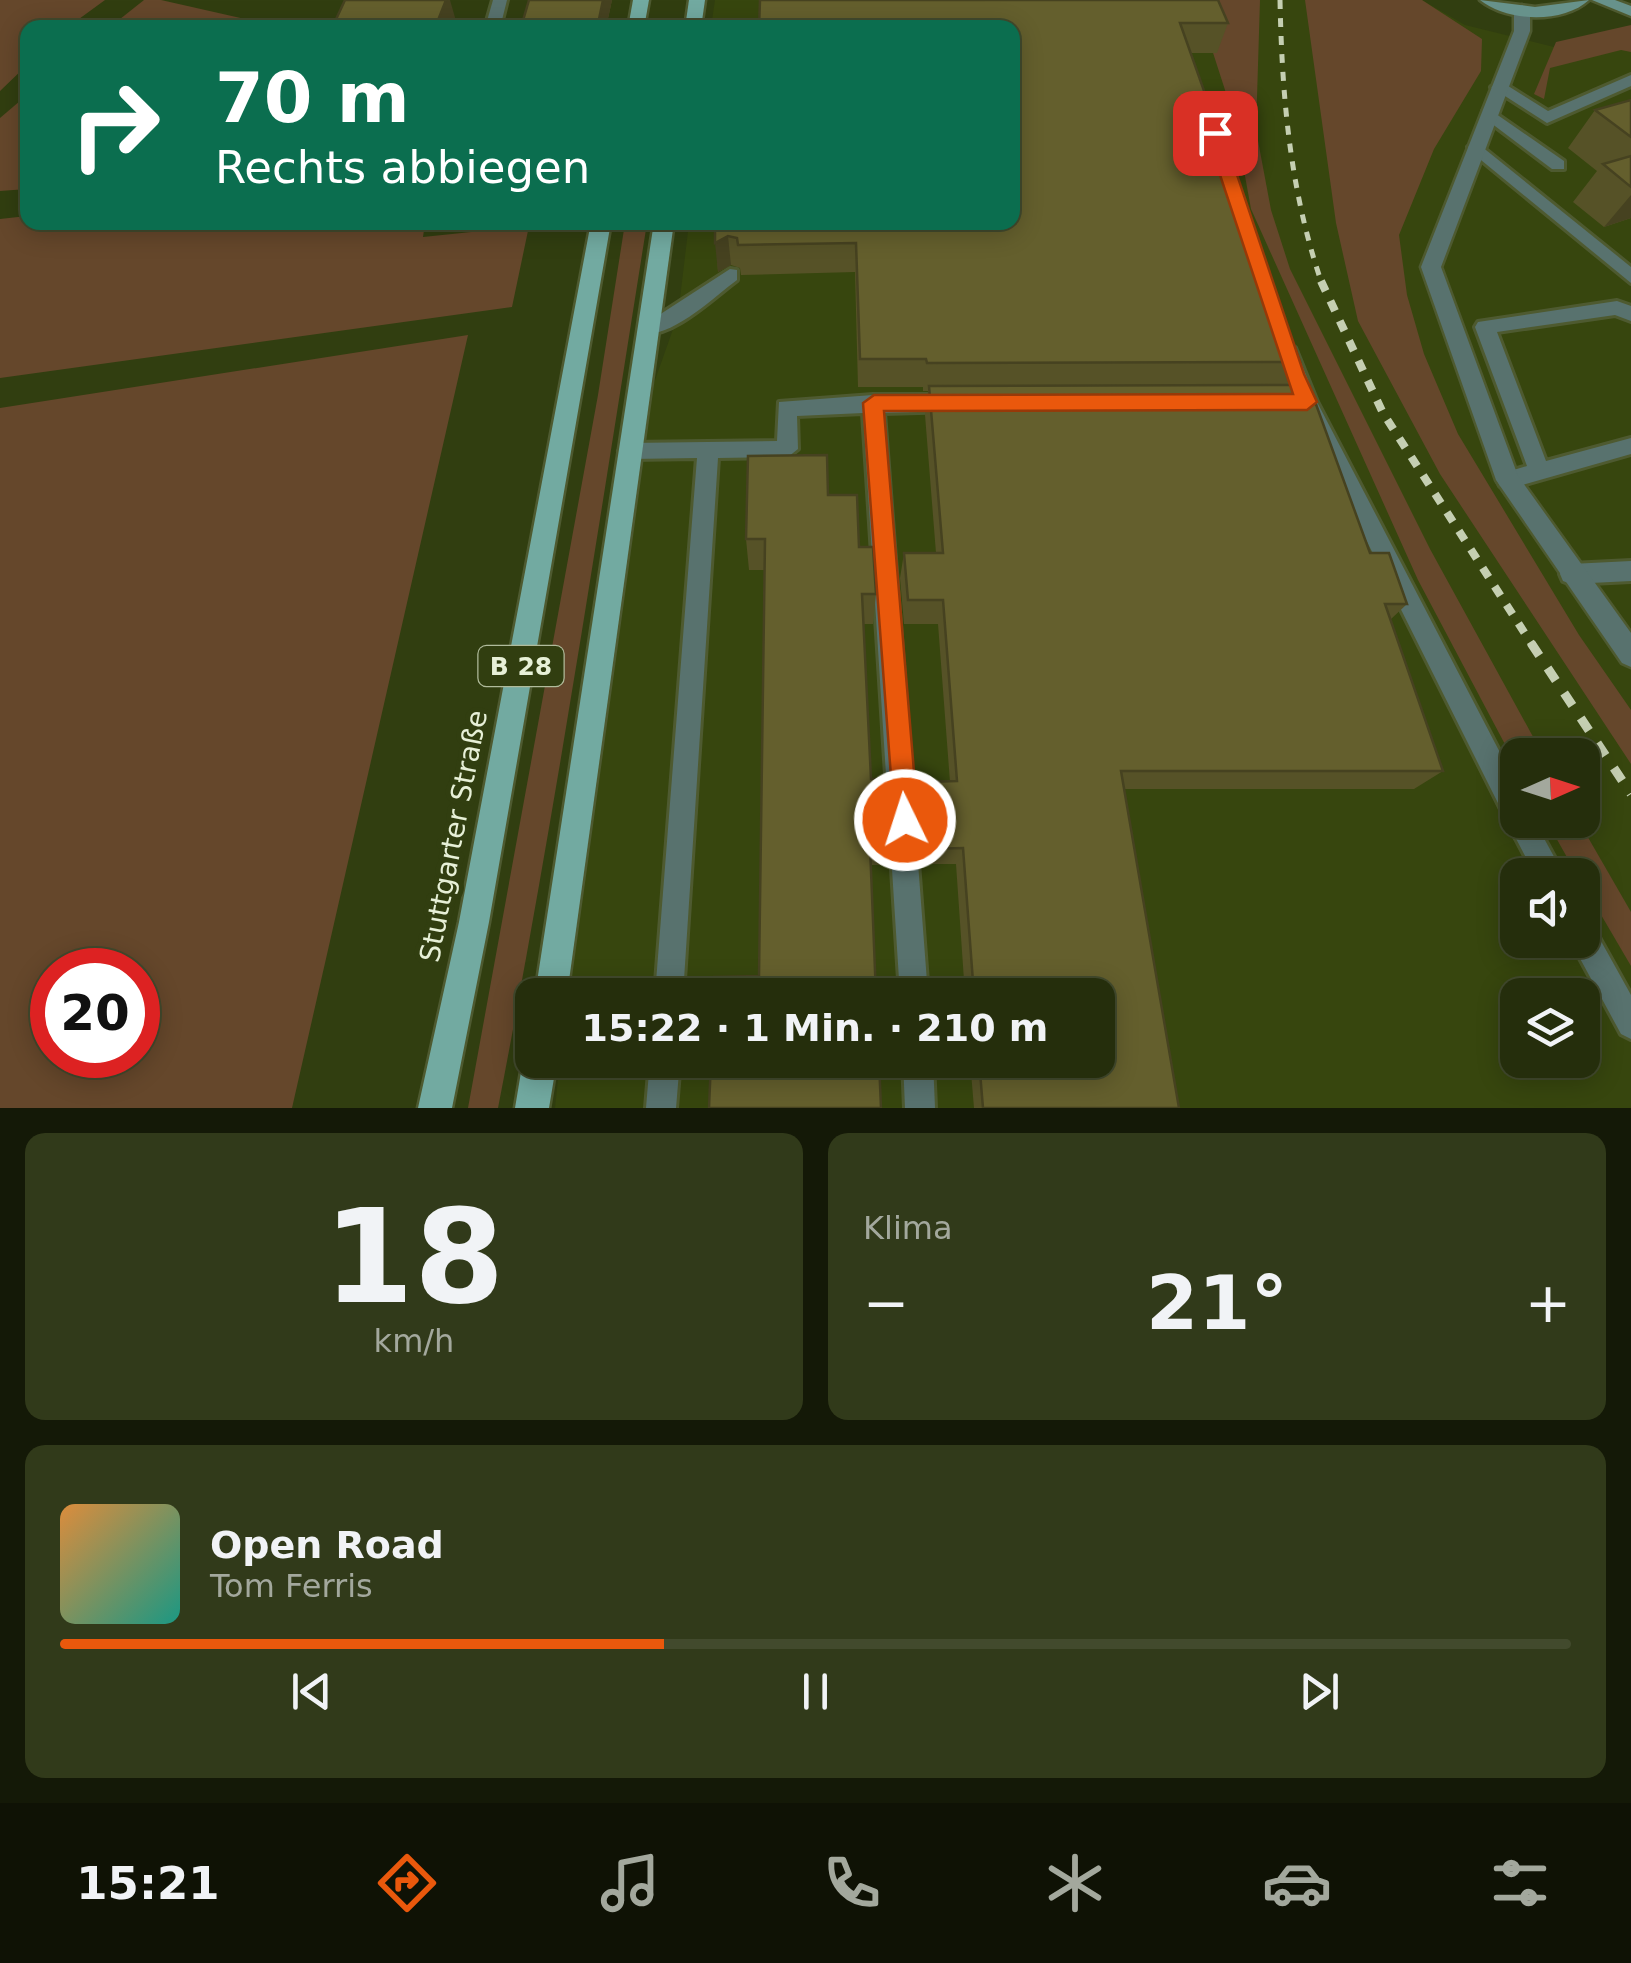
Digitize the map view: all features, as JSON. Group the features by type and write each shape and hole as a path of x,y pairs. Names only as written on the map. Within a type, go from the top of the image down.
{"main road":[{"name":"Stuttgarter Straße","path":"435,1108 474,922 600,230"},
{"name":"B 28","path":"554,978 663,230"},
{"path":"532,1108 537,1078"}],"street":[{"path":"1488,0 1522,10 1556,11 1581,0"},
{"path":"1600,0 1631,11"},
{"path":"1522,10 1522,31 1431,267 1508,480 1631,654"}],"lane":[{"path":"1499,87 1547,118 1631,80"},
{"path":"1489,114 1558,165"},
{"path":"1476,148 1631,276"},
{"path":"650,328 678,315 730,275"},
{"path":"1539,469 1486,328 1618,308 1631,314"},
{"path":"1276,320 1297,402 1500,782"},
{"path":"874,403 913,978"},
{"path":"630,451 788,449 786,408 972,403"},
{"path":"1508,480 1631,446"},
{"path":"670,978 708,450"},
{"path":"1571,574 1631,570"},
{"path":"1595,958 1631,1024"},
{"path":"661,1108 663,1078"},
{"path":"919,1078 920,1108"}],"shaded area":[{"path":"0,0 105,0 78,20 20,20 20,72 0,91"},
{"path":"144,0 161,0 250,20 119,20"},
{"path":"715,0 1422,0 1465,25 1582,54 1631,37 1631,1108 555,1108 558,1078 1115,1078 1115,978 569,978 630,451 678,315 688,230 1020,230 1020,20 712,20"},
{"path":"1196,0 1260,0 1256,130 1271,210 1290,269 1430,549 1534,738 1502,738 1418,580 1251,209 1235,121"},
{"path":"1305,0 1422,0 1482,39 1481,71 1434,149 1399,235 1407,295 1424,354 1458,434 1579,635 1631,710 1631,764 1440,474 1358,321 1336,223"},
{"path":"1631,25 1631,52 1621,50 1550,68 1544,99 1534,94 1556,42"},
{"path":"20,101 20,190 0,191 0,118"},
{"path":"20,217 20,230 424,230 423,237 528,230 512,307 0,378 0,219"},
{"path":"624,230 646,230 539,887 522,978 515,978 515,1016 498,1108 468,1108 598,395"},
{"path":"468,335 292,1108 0,1108 0,408"},
{"path":"1556,838 1588,838 1600,858 1567,858"},
{"path":"1600,858 1631,912 1631,966 1600,913"}],"building":[{"path":"345,0 446,0 438,20 336,20"},
{"path":"529,0 603,0 599,20 523,20"},
{"path":"760,0 1218,0 1228,23 1180,23 1300,362 927,363 926,359 860,359 856,243 738,245 737,238 728,236 715,243 715,230 1020,230 1020,20 759,20"},
{"path":"1631,100 1631,137 1595,110"},
{"path":"1631,156 1631,187 1603,164"},
{"path":"1309,385 1370,553 1389,553 1407,604 1385,604 1443,771 1121,771 1179,1108 983,1108 980,1078 1115,1078 1115,978 973,978 963,848 927,849 922,782 957,781 943,600 908,600 904,553 943,553 929,386"},
{"path":"827,455 828,495 857,495 859,547 873,547 876,594 862,594 871,779 888,779 893,846 870,846 875,978 714,978 759,976 765,539 746,539 748,456"},
{"path":"710,1078 880,1078 881,1108 709,1108"}],"railway":[{"path":"1280,0 1283,73 1295,179 1321,281"},
{"path":"1321,281 1383,413 1533,646"},
{"path":"1531,643 1631,794"}],"route":[{"path":"905,820 874,403 1307,402 1294,374 1215,133"}]}
